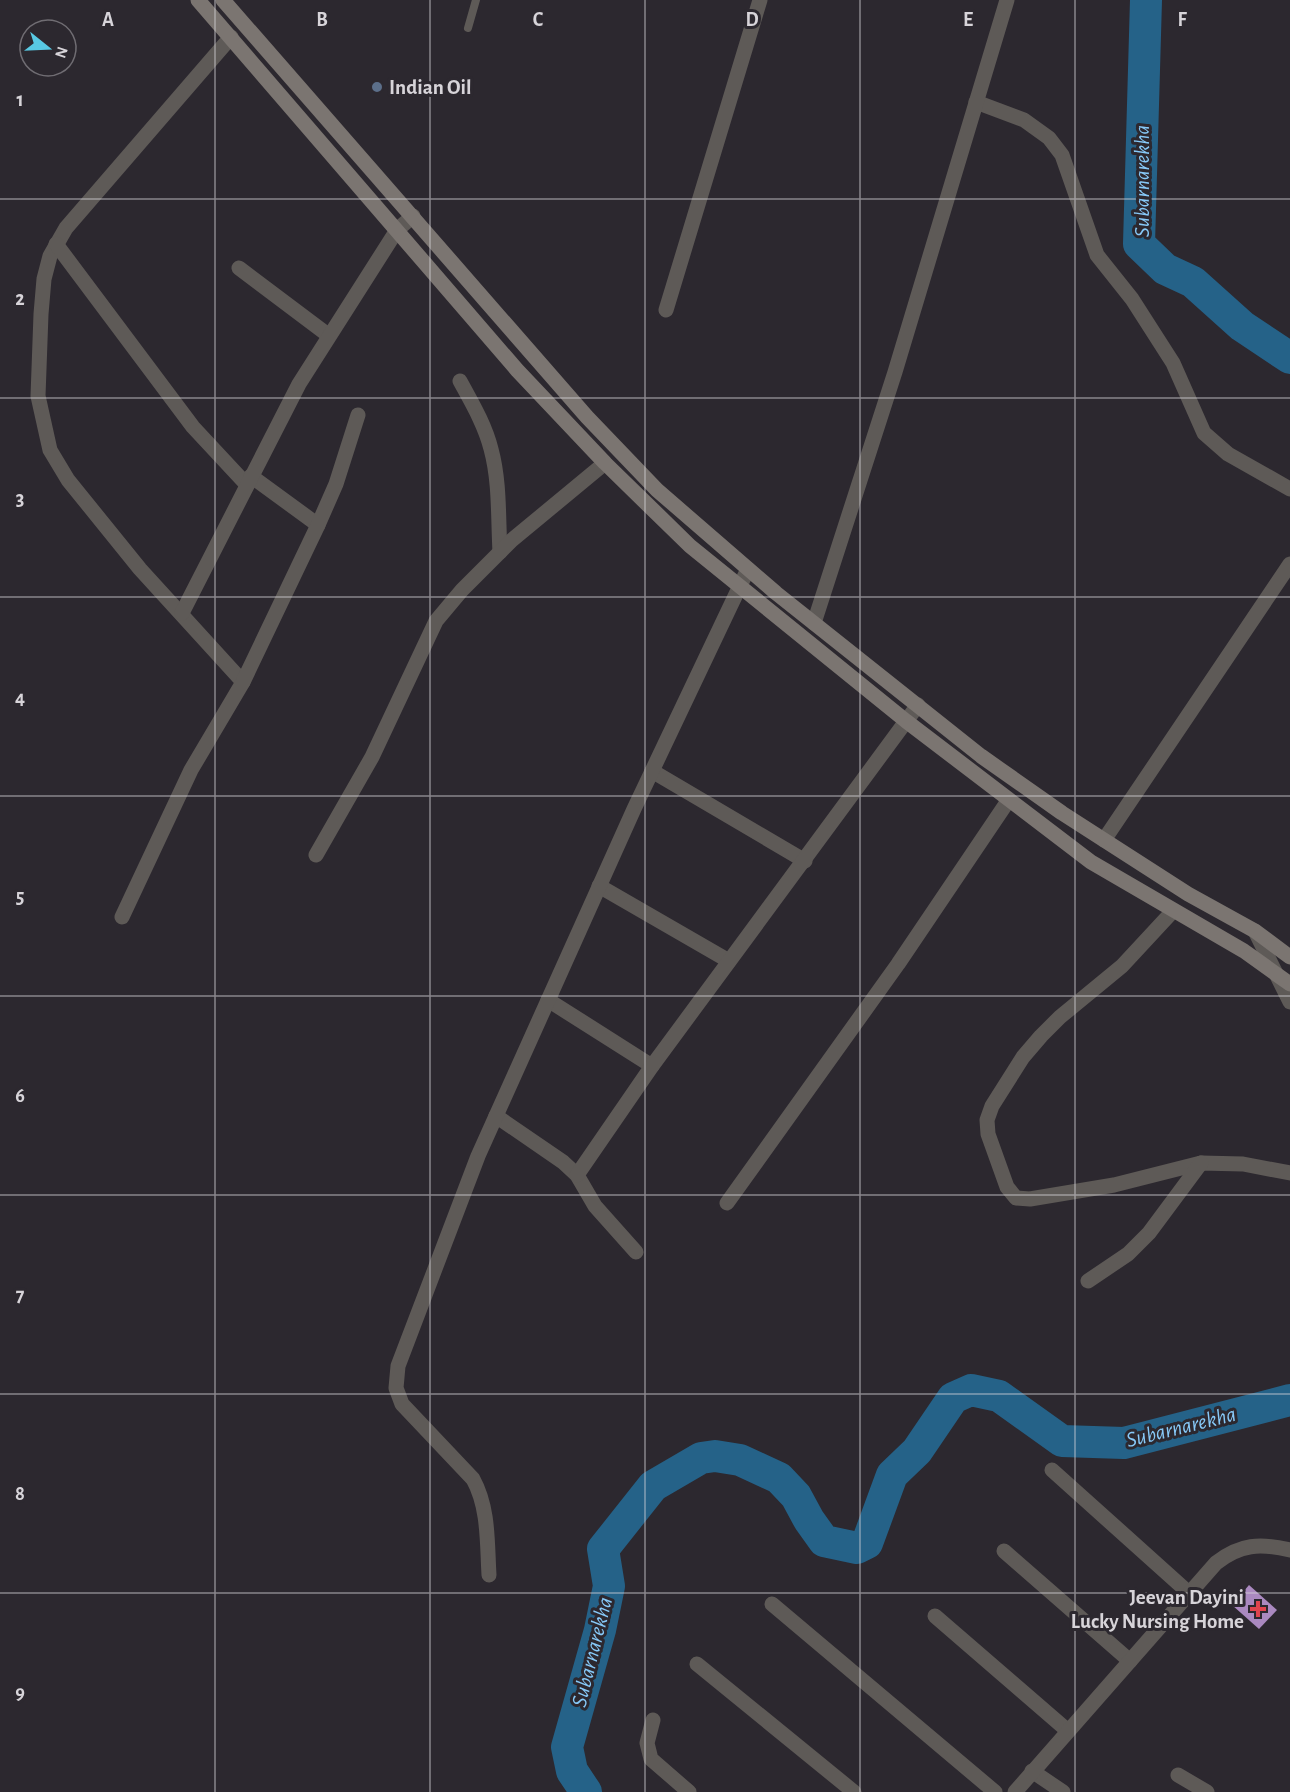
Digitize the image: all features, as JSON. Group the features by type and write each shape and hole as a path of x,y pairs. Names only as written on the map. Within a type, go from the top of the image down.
{"main road":[{"path":"198,0 517,370 664,522 740,587 1008,801 1091,862 1244,951 1290,984"},
{"path":"224,0 619,452 657,490 748,569 981,756 1104,840 1188,894 1255,931 1290,957"},
{"path":"269,82 284,69"}],"street":[{"path":"666,310 759,0"},
{"path":"814,623 895,372 1007,0"},
{"path":"231,37 66,228 56,244 44,279 38,396 50,450 68,480 140,569 243,682"},
{"path":"976,102 1024,120 1049,138 1062,156 1097,255 1132,299 1173,363 1204,433 1228,454 1290,489"},
{"path":"182,614 249,481 328,335 397,230 413,216"},
{"path":"56,244 194,427 249,481 318,525"},
{"path":"239,268 328,335"},
{"path":"460,381 478,415 491,448 497,478 500,552"},
{"path":"122,916 191,770 243,682 318,525 336,484 358,415"},
{"path":"316,855 372,757 436,621 462,590 500,552 605,463"},
{"path":"1104,840 1290,564"},
{"path":"489,1575 485,1511 480,1492 473,1479 402,1404 396,1388 398,1366 407,1336 496,1116 599,886 748,569"},
{"path":"577,1175 652,1066 918,705"},
{"path":"652,771 805,861"},
{"path":"727,1203 898,964 1008,801"},
{"path":"599,886 729,961"},
{"path":"1173,911 1122,966 1060,1017 1023,1057 992,1106 987,1120 988,1134 1007,1187 1010,1193 1022,1200 1114,1185 1201,1163 1243,1164 1290,1173"},
{"path":"1255,931 1290,1002"},
{"path":"548,1000 652,1066"},
{"path":"496,1116 563,1162 577,1175 595,1206 636,1252"},
{"path":"1088,1281 1128,1254 1149,1233 1201,1163"},
{"path":"1052,1470 1189,1593"},
{"path":"1015,1792 1216,1563 1237,1549 1260,1545 1290,1550"},
{"path":"1004,1551 1130,1661"},
{"path":"772,1604 995,1792"},
{"path":"935,1616 1068,1731"},
{"path":"697,1664 854,1792"},
{"path":"653,1720 647,1743 651,1759 689,1792"},
{"path":"1032,1771 1063,1792"},
{"path":"1178,1775 1208,1792"}],"lane":[{"path":"468,28 476,0"}],"building":[{"path":"1249,1585 1277,1610 1259,1629 1232,1605"}],"waterway":[{"name":"Subarnarekha","path":"1146,0 1139,244 1165,269 1193,282 1242,326 1290,358"},
{"name":"Subarnarekha","path":"586,1792 572,1771 567,1747 600,1630 609,1586 603,1549 653,1486 701,1458 715,1456 740,1460 779,1478 796,1496 824,1541 857,1548 867,1543 892,1475 917,1451 953,1398 971,1390 999,1396 1062,1441 1124,1443 1290,1400"}],"place":[{"name":"Indian Oil","path":"377,87"},
{"name":"Jeevan Dayini Lucky Nursing Home","path":"1258,1609"}]}
